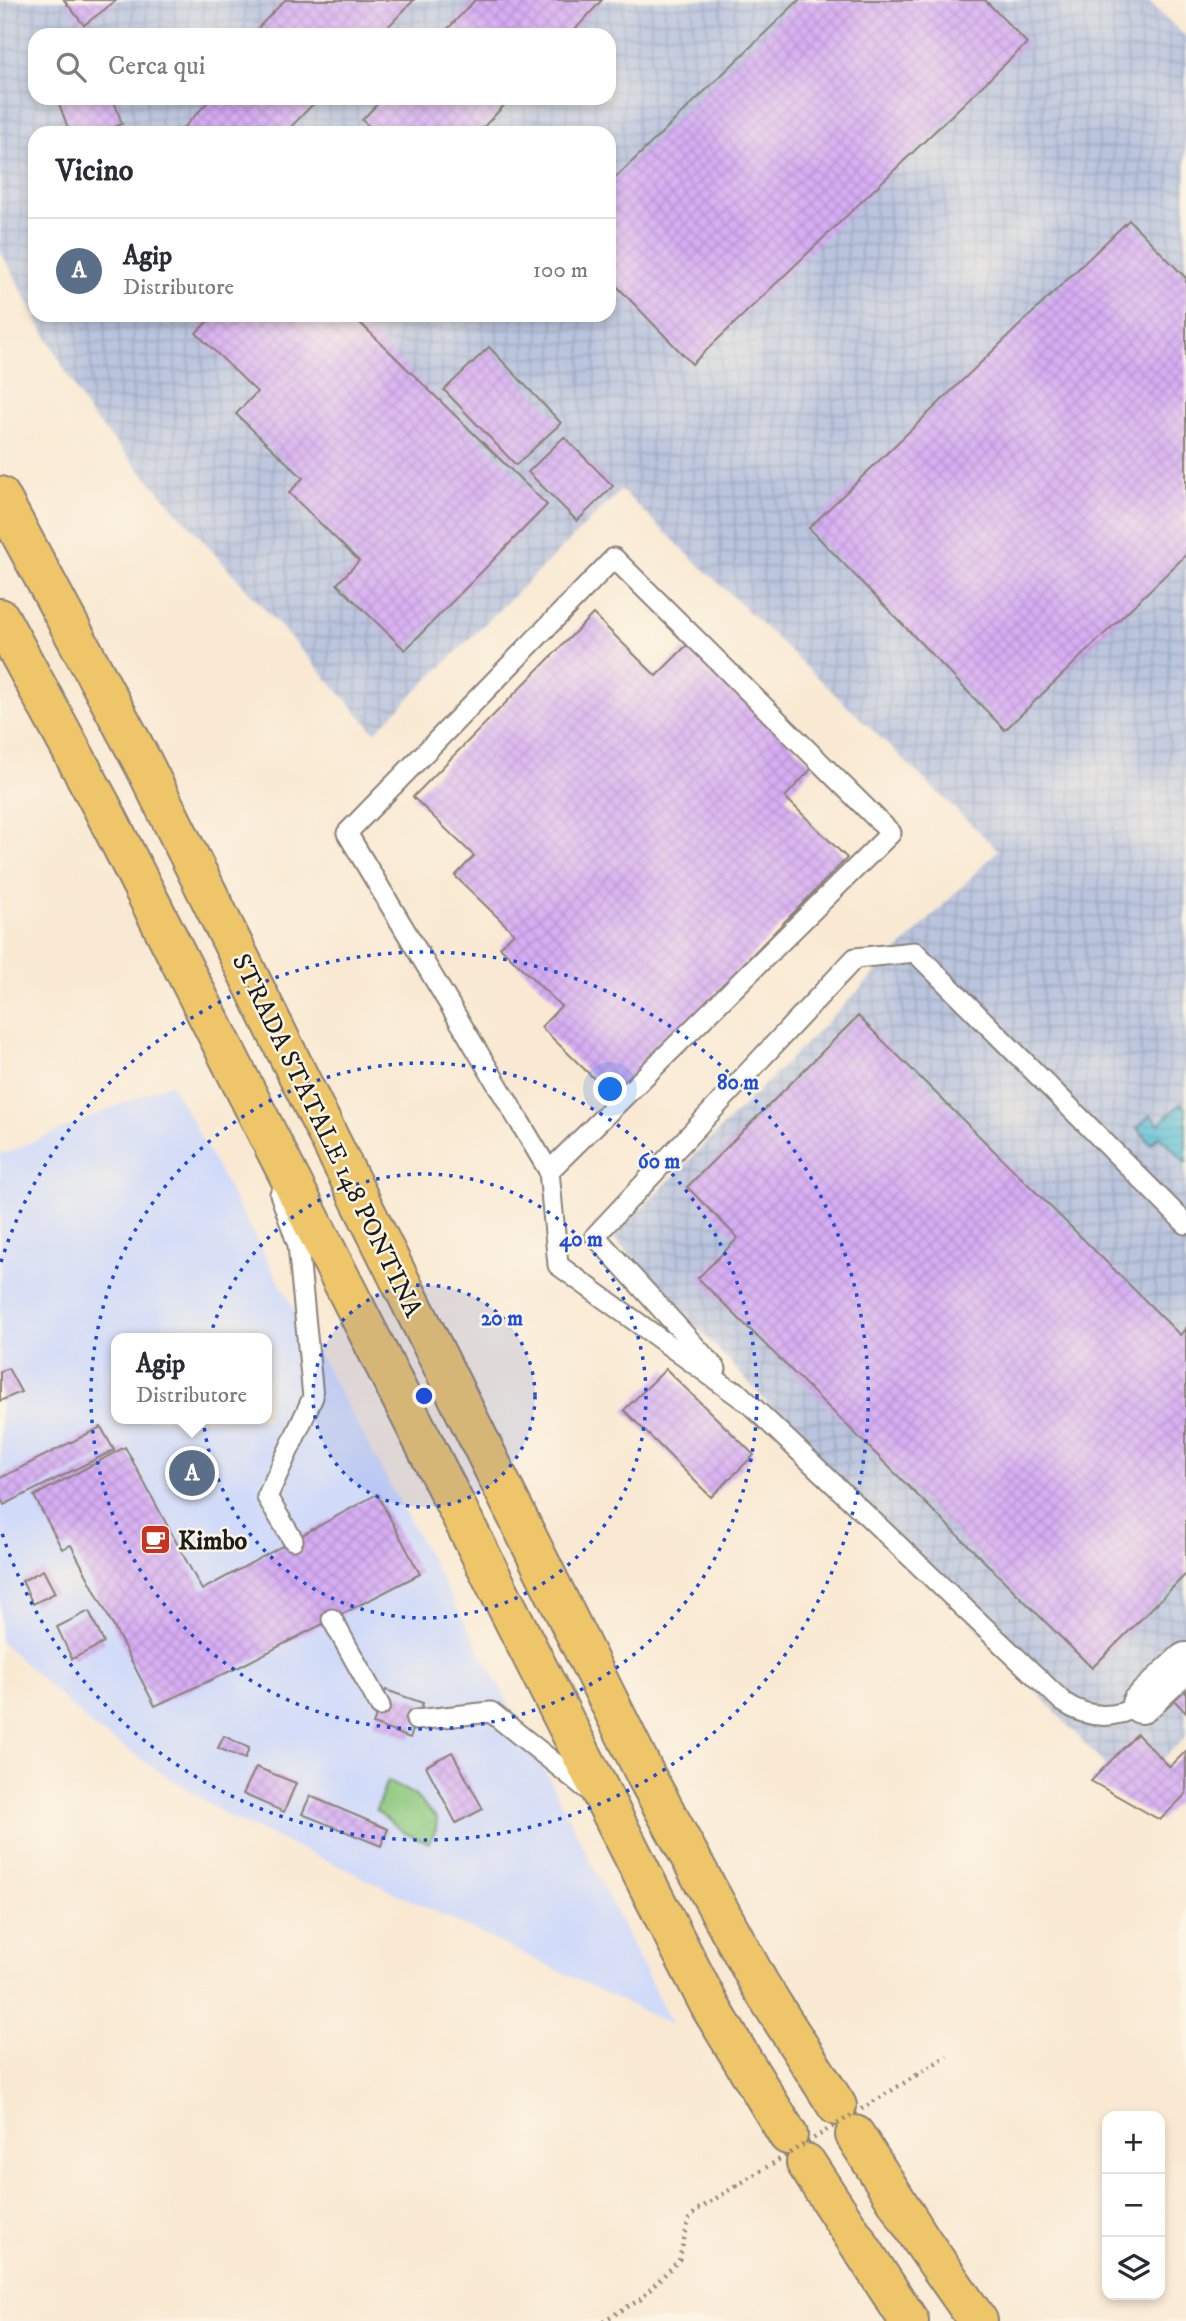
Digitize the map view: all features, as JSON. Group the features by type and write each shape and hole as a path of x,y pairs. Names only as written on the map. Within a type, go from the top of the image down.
{"highway":[{"name":"STRADA STATALE 148 PONTINA","path":"0,496 143,763 647,1778 760,1985 915,2230 978,2321"},
{"name":"STRADA STATALE 148 PONTINA","path":"0,618 101,805 711,2008 797,2149 909,2321"}],"street":[{"path":"1141,1704 1186,1662"}],"lane":[{"path":"549,1171 891,834 614,558 347,834 549,1171 558,1265 744,1400"},
{"path":"1141,1704 1116,1716 1102,1716 1076,1711 1063,1702 744,1400 595,1236 855,958 915,953 1186,1224"},
{"path":"241,1081 298,1245 313,1398 267,1497 293,1540"},
{"path":"332,1619 380,1706"},
{"path":"416,1720 491,1712 608,1806"}],"path":[{"path":"603,2321 641,2299 679,2260 689,2218 697,2210 947,2056"}],"shaded area":[{"path":"0,0 1147,0 1186,37 1186,1737 1129,1791 613,1237 998,850 621,490 375,732 88,412 39,322 616,322 616,126 28,126 28,302 0,250"},
{"path":"171,1083 542,1764 672,2025 337,1865 229,1817 97,1730 0,1641 0,1152 6,1153"}],"green space":[{"path":"387,1781 413,1794 437,1818 436,1829 429,1843 405,1833 376,1810"}],"water":[{"path":"1181,1103 1186,1109 1186,1163 1160,1136 1151,1144 1137,1128 1150,1115 1159,1124"}],"building":[{"path":"64,0 117,0 84,25"},
{"path":"285,0 414,0 387,28 258,28"},
{"path":"475,0 602,0 576,28 449,28"},
{"path":"799,0 985,0 1027,43 692,364 616,285 616,177"},
{"path":"59,105 115,105 122,124 117,126 67,126"},
{"path":"205,105 312,105 292,126 185,126"},
{"path":"376,105 504,105 485,126 368,126 362,120"},
{"path":"1129,220 1186,278 1186,555 1005,730 809,528"},
{"path":"207,322 359,322 547,505 405,650 337,584 359,561 289,493 303,478 236,414 257,392 196,333"},
{"path":"489,347 561,423 516,465 444,390"},
{"path":"564,437 613,486 577,521 528,472"},
{"path":"593,614 656,676 688,644 814,766 785,797 847,858 613,1097 541,1027 561,1006 500,947 514,933 455,876 474,856 413,797"},
{"path":"858,1016 1180,1335 1186,1328 1186,1574 1092,1668 698,1278 738,1238 687,1187"},
{"path":"8,1368 21,1392 0,1401 0,1372"},
{"path":"666,1369 754,1455 711,1497 624,1410"},
{"path":"101,1427 114,1450 4,1505 0,1496 0,1478"},
{"path":"125,1447 202,1590 377,1494 420,1574 241,1666 155,1706 71,1545 62,1549 34,1496"},
{"path":"43,1570 55,1593 33,1604 22,1581"},
{"path":"89,1611 104,1643 72,1659 57,1627"},
{"path":"1186,1688 1186,1713 1174,1700"},
{"path":"386,1690 423,1703 410,1738 373,1724"},
{"path":"1137,1734 1170,1767 1186,1751 1186,1794 1160,1820 1091,1781"},
{"path":"224,1736 249,1748 245,1759 218,1748"},
{"path":"452,1752 483,1809 456,1823 426,1766"},
{"path":"256,1767 296,1783 284,1812 243,1794"},
{"path":"310,1796 388,1829 381,1846 302,1814"}],"place":[{"name":"Agip","path":"192,1473"},
{"name":"Kimbo","path":"155,1540"}]}
